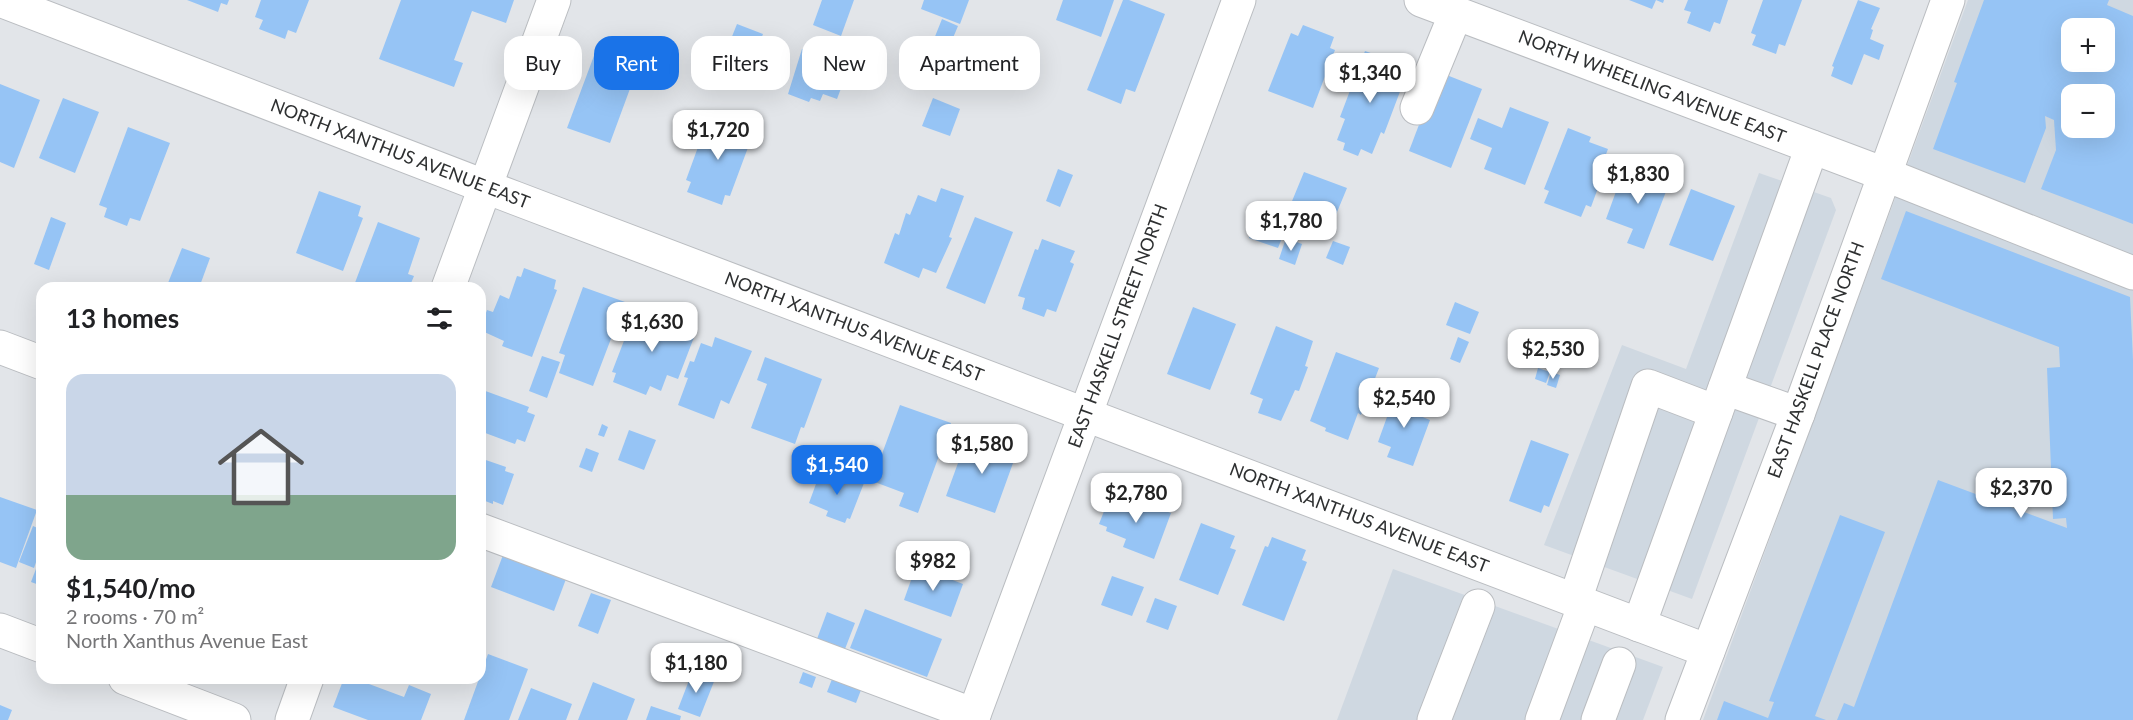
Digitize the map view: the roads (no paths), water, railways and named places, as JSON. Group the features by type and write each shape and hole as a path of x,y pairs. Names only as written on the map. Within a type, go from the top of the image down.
{"street":[{"name":"NORTH XANTHUS AVENUE EAST","path":"0,0 1708,651"},
{"path":"450,282 554,0"},
{"name":"EAST HASKELL STREET NORTH","path":"973,717 1239,0"},
{"name":"NORTH WHEELING AVENUE EAST","path":"1421,0 1884,174 2133,273"},
{"name":"EAST HASKELL PLACE NORTH","path":"1682,720 1797,414 1948,0"},
{"path":"1416,108 1456,13"},
{"path":"1639,625 1812,147"},
{"path":"0,347 36,361"},
{"path":"1542,720 1648,386 1797,414"},
{"path":"486,532 973,717"},
{"path":"1434,720 1478,606"},
{"path":"0,630 36,644"},
{"path":"1598,720 1618,664"},
{"path":"141,684 234,720"},
{"path":"292,720 305,684"}]}
